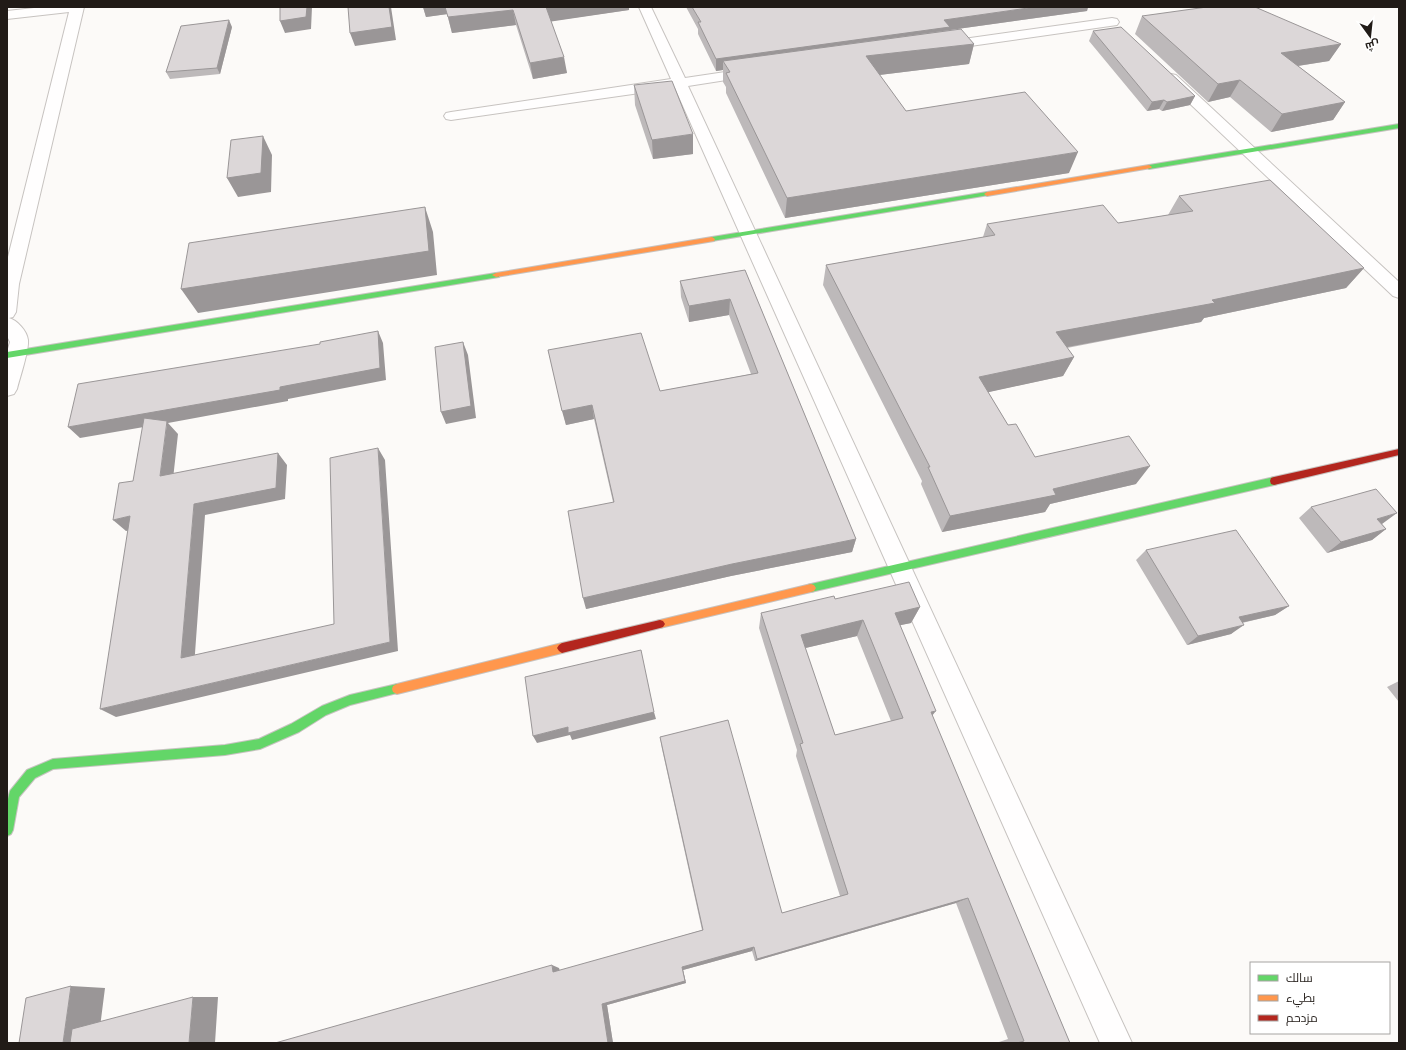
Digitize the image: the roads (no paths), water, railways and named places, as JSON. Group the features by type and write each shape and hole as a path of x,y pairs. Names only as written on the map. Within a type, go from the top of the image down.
{"street":[{"path":"7,15 71,7 8,284 7,312"},
{"path":"645,7 678,82 750,234 1116,1043"},
{"path":"1100,7 1123,33"},
{"path":"931,47 1112,22"},
{"path":"451,116 766,70"},
{"path":"1163,71 1399,292"},
{"path":"12,354 750,234 1399,126"},
{"path":"7,324 18,336 12,354 7,390"},
{"path":"7,830 14,795 31,774 53,764 225,750 260,744 295,728 322,711 350,700 900,566 1399,452"}]}
